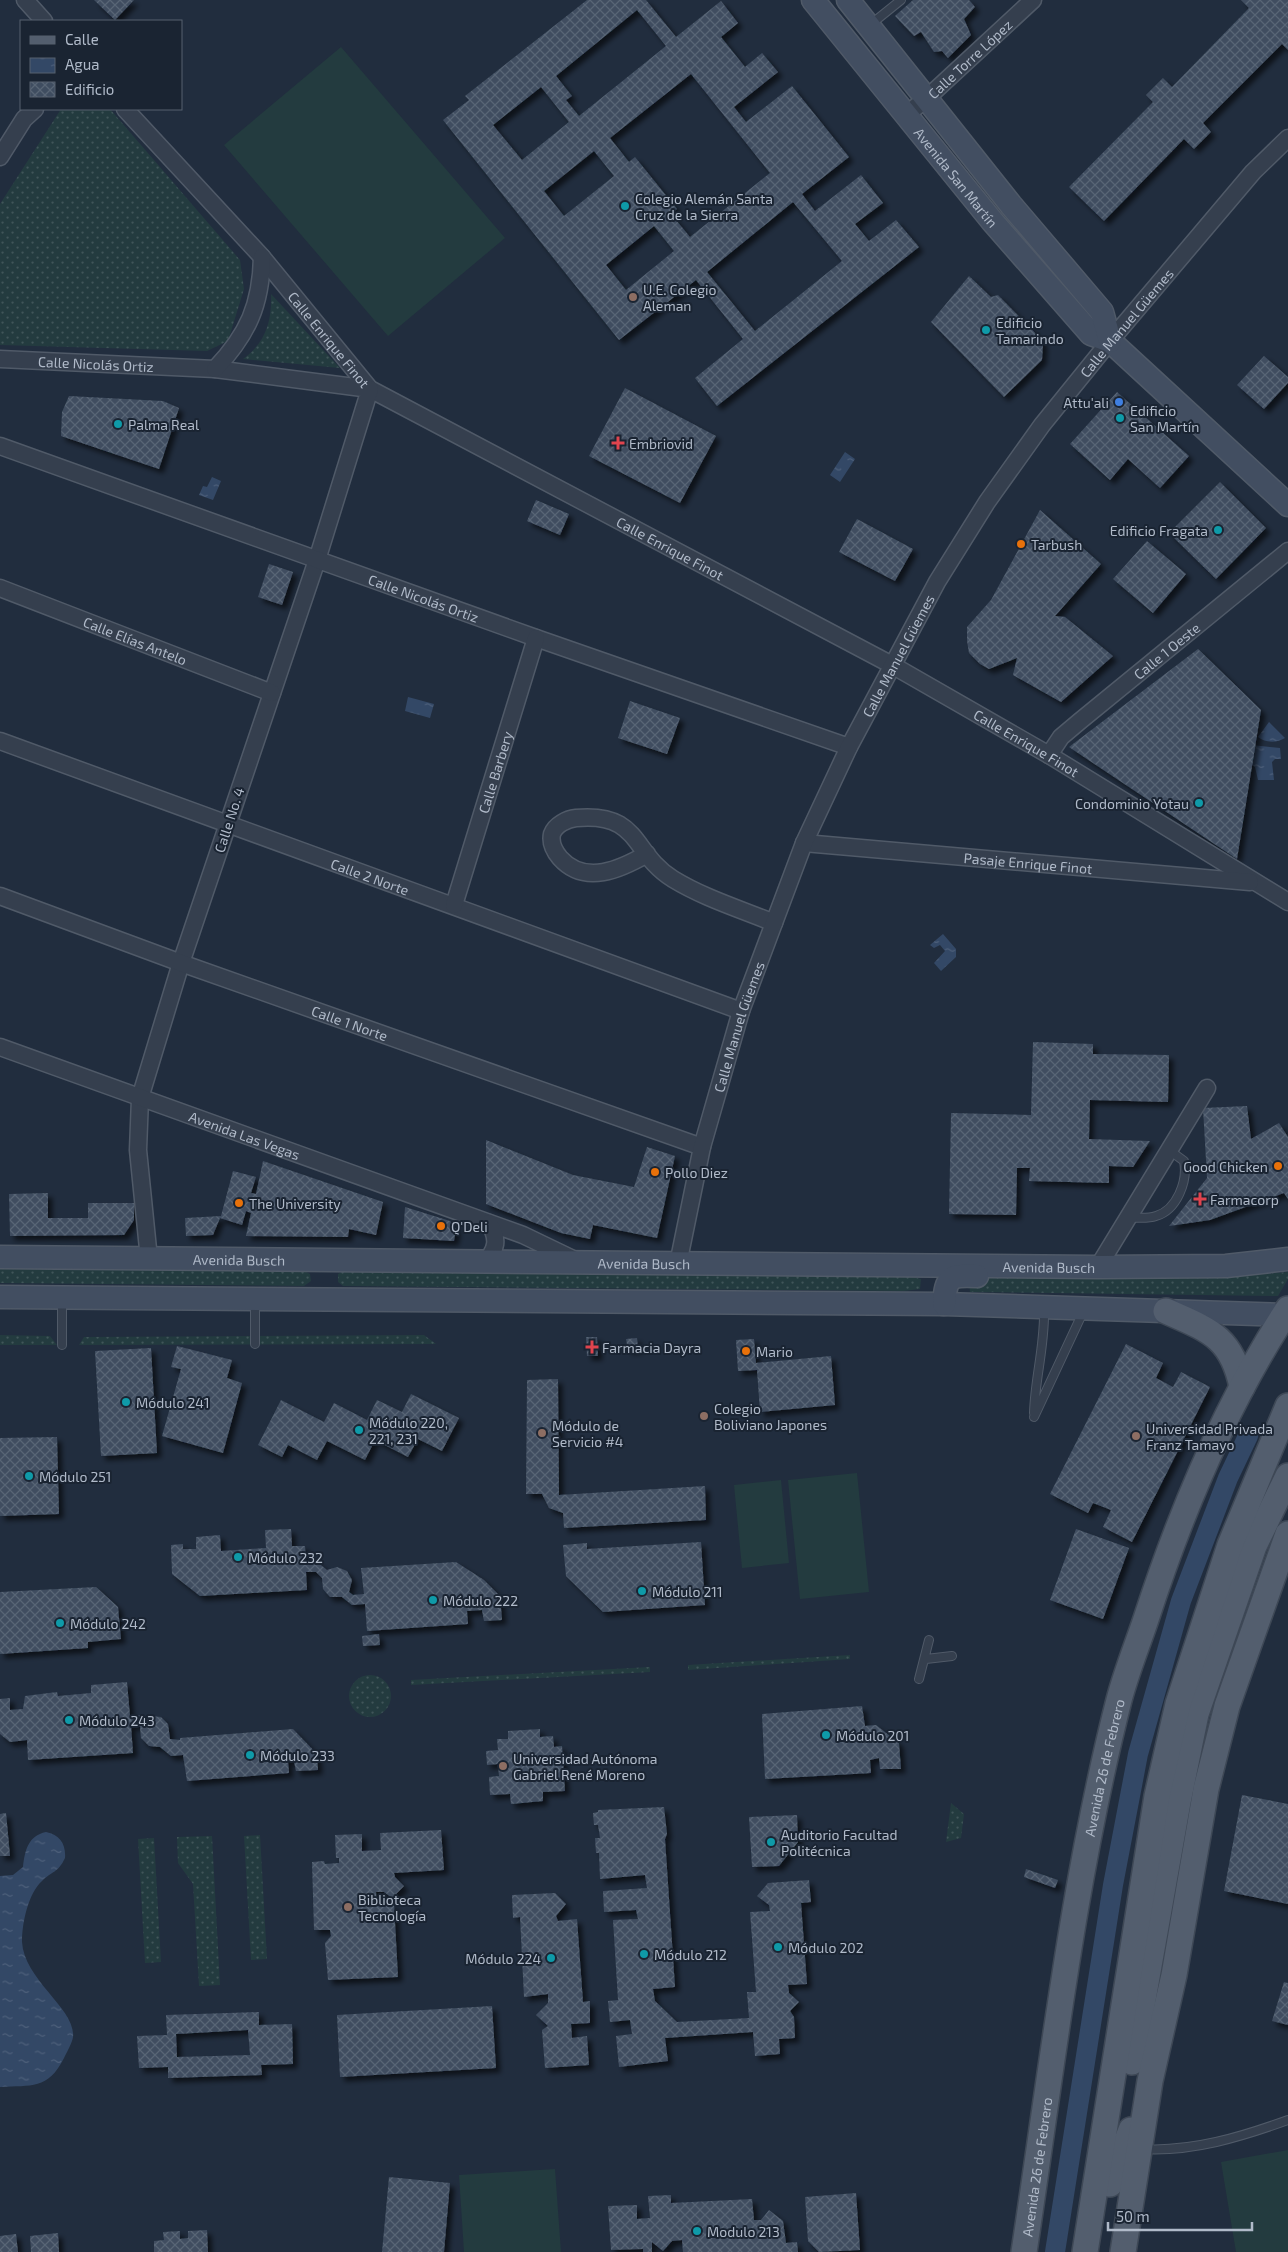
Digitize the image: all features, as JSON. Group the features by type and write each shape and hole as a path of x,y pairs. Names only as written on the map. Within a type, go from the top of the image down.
{"main road":[{"name":"Avenida San Martín","path":"813,0 992,221 1091,334 1110,341 1288,505"},
{"name":"Avenida San Martín","path":"848,0 1011,205 1102,312 1110,341"},
{"name":"Avenida Busch","path":"0,1257 328,1262 1098,1268 1226,1266 1288,1259"},
{"path":"328,1262 328,1300"},
{"path":"944,1304 946,1284 949,1279 957,1275 1024,1277 1054,1267"},
{"path":"0,1297 944,1304 1287,1313"},
{"path":"1166,1311 1203,1327 1221,1341 1232,1352 1238,1366 1242,1387"},
{"name":"Avenida 26 de Febrero","path":"1024,2252 1086,1848 1120,1698 1170,1548 1205,1460 1242,1387 1287,1313"},
{"path":"1085,2252 1157,1796 1178,1704 1230,1545 1288,1406"},
{"path":"1100,2252 1110,2184 1178,1802 1196,1714 1254,1546 1288,1476"},
{"path":"1123,2252 1150,2081 1174,1975 1206,1789 1227,1706 1280,1574 1288,1534"},
{"path":"1110,2184 1150,2081"}],"street":[{"path":"24,0 43,20"},
{"name":"Calle Torre López","path":"906,115 1033,0"},
{"path":"0,157 24,119 34,110"},
{"name":"Calle Enrique Finot","path":"126,110 262,257 370,389 892,665 1048,755 1288,902"},
{"name":"Calle Manuel Güemes","path":"678,1264 702,1147 740,1011 804,843 848,747 892,665 937,582 987,502 1042,426 1110,341 1253,172 1288,138"},
{"path":"216,369 233,350 246,330 256,306 261,282 262,257"},
{"name":"Calle Nicolás Ortiz","path":"0,359 216,369 370,389"},
{"name":"Calle No. 4","path":"149,1259 138,1150 140,1098 181,963 317,560 370,389"},
{"name":"Calle Nicolás Ortiz","path":"0,446 536,638 848,747"},
{"name":"Calle 1 Oeste","path":"1048,755 1061,737 1288,551"},
{"name":"Calle Elías Antelo","path":"0,588 272,692"},
{"name":"Calle Barbery","path":"454,906 536,638"},
{"name":"Calle 2 Norte","path":"0,741 227,826 454,906 740,1011"},
{"path":"647,854 612,870 586,873 564,863 556,854 552,844 552,834 558,825 572,819 589,817 611,820 628,829 647,854 652,862 672,879 708,897 774,922"},
{"name":"Pasaje Enrique Finot","path":"804,843 1253,882"},
{"name":"Calle 1 Norte","path":"0,896 181,963 702,1147"},
{"name":"Avenida Las Vegas","path":"0,1046 523,1235 582,1263"},
{"path":"1098,1268 1207,1088"},
{"path":"484,1263 492,1255 496,1244 496,1233 489,1223"}],"lane":[{"path":"869,26 901,0"},
{"path":"1128,1217 1156,1216 1171,1205 1181,1191 1185,1179 1184,1161 1169,1150"},
{"path":"62,1297 62,1345"},
{"path":"255,1298 255,1344"},
{"path":"1044,1306 1045,1327 1042,1356 1035,1386 1034,1417 1085,1308"},
{"path":"919,1678 926,1659 929,1640"},
{"path":"926,1659 952,1656"},
{"path":"1138,2149 1166,2150 1200,2145 1288,2120"}],"green space":[{"path":"341,47 505,238 388,336 224,145"},
{"path":"60,110 111,110 240,260 244,289 228,341 207,351 0,345 0,204"},
{"path":"271,294 340,368 243,359 257,345 266,330 269,322"},
{"path":"0,1268 303,1270 310,1274 311,1281 304,1286 0,1283"},
{"path":"345,1270 904,1275 921,1279 920,1289 904,1291 343,1286 338,1282 338,1274"},
{"path":"1288,1272 1288,1279 1278,1296 970,1292 969,1282 976,1277 1226,1277"},
{"path":"0,1335 50,1336 57,1345 0,1345"},
{"path":"424,1335 436,1344 79,1345 84,1337"},
{"path":"857,1473 869,1592 800,1599 788,1480"},
{"path":"781,1480 789,1563 742,1568 734,1485"},
{"path":"850,1655 850,1659 688,1670 688,1665"},
{"path":"650,1667 650,1672 411,1685 411,1680"},
{"path":"374,1675 382,1678 388,1684 391,1696 388,1708 382,1714 366,1717 358,1714 352,1708 349,1692 352,1684 358,1678"},
{"path":"951,1803 964,1814 961,1838 946,1842"},
{"path":"260,1835 267,1959 251,1960 244,1836"},
{"path":"212,1836 220,1985 199,1986 193,1884 178,1863 177,1837"},
{"path":"154,1838 161,1962 145,1963 138,1839"},
{"path":"1288,2150 1288,2252 1236,2252 1221,2162"},
{"path":"555,2169 561,2252 464,2252 459,2175"}],"water":[{"path":"845,452 855,459 840,482 830,475"},
{"path":"212,477 221,481 213,500 199,495 203,486 207,487"},
{"path":"408,697 434,704 430,718 405,711"},
{"path":"1269,722 1285,738 1271,742 1258,737"},
{"path":"1252,745 1280,748 1281,759 1275,759 1272,762 1274,780 1258,780 1255,767 1247,762"},
{"path":"943,934 956,949 956,957 941,971 934,963 945,951 940,945 934,948 930,945"},
{"path":"46,1832 55,1835 61,1841 65,1858 60,1867 42,1881 33,1893 23,1926 22,1942 25,1956 31,1969 67,2016 72,2026 73,2037 58,2068 45,2081 38,2084 0,2087 0,1876 13,1875 23,1867 31,1840"}],"building":[{"path":"94,0 134,0 115,20"},
{"name":"Colegio Alemán Santa Cruz de la Sierra","path":"587,0 646,0 676,37 721,1 738,23 721,37 745,67 762,53 778,72 734,107 746,122 792,86 849,157 802,194 815,211 861,175 883,203 855,224 869,241 896,220 919,247 717,406 695,378 743,339 696,280 619,340 443,120 469,100 465,96","holes":["637,10 666,46 579,116 566,100 572,96 556,76","691,74 770,173 690,237 671,214 677,209 635,157 629,162 610,138","541,87 569,122 522,160 493,125","594,151 614,176 564,216 544,191","793,202 842,261 755,331 707,272","654,226 674,251 626,290 606,265"]},
{"path":"913,0 969,0 975,7 964,19 971,35 948,58 942,51 934,52 921,32 914,36 895,16"},
{"path":"1241,0 1288,0 1288,50 1282,44 1203,123 1211,132 1194,149 1184,139 1104,221 1069,187 1153,102 1146,95 1163,78 1172,87 1249,8"},
{"name":"Edificio Tamarindo","path":"969,276 991,297 998,295 1041,339 1043,344 1042,360 1004,397 931,322"},
{"path":"1264,356 1288,377 1288,383 1264,409 1237,385"},
{"path":"625,388 716,436 680,503 589,456"},
{"name":"Edificio San Martín","path":"1117,392 1189,456 1160,488 1128,459 1110,480 1070,444"},
{"name":"Palma Real","path":"69,396 163,401 179,408 159,469 61,436 62,412"},
{"name":"Edificio Fragata","path":"1220,482 1266,528 1216,579 1169,533"},
{"path":"536,500 569,514 560,535 527,521"},
{"path":"1040,510 1101,564 1055,616 1065,617 1113,656 1061,702 1013,675 1017,658 989,669 980,664 969,653 967,641 967,627 991,600"},
{"path":"857,519 913,549 895,581 839,552"},
{"path":"1147,541 1186,574 1153,613 1113,579"},
{"path":"269,564 293,572 282,605 258,597"},
{"name":"Condominio Yotau","path":"1198,649 1261,710 1237,859 1069,747"},
{"path":"630,701 680,718 667,754 618,738"},
{"path":"1033,1042 1093,1044 1093,1054 1169,1055 1168,1102 1090,1100 1089,1139 1150,1141 1133,1167 1109,1166 1109,1183 1029,1181 1030,1168 1017,1168 1016,1215 949,1214 951,1113 1031,1115"},
{"path":"1247,1106 1251,1139 1279,1123 1288,1137 1288,1199 1284,1193 1210,1220 1169,1226 1207,1178 1203,1108"},
{"path":"486,1140 573,1175 634,1187 647,1147 675,1156 657,1238 593,1225 590,1239 561,1233 486,1204"},
{"path":"263,1161 383,1202 376,1235 349,1229 348,1237 246,1236 251,1213 246,1211 242,1225 220,1218 213,1235 186,1236 185,1218 221,1216 233,1171 256,1177 251,1193 256,1194"},
{"path":"48,1193 48,1218 88,1218 88,1203 134,1203 134,1220 124,1235 10,1236 9,1194"},
{"path":"405,1207 450,1221 456,1229 454,1241 403,1238"},
{"name":"Farmacia Dayra","path":"586,1337 597,1337 598,1356 587,1356"},
{"path":"637,1338 638,1349 628,1350 626,1339"},
{"path":"754,1339 756,1363 831,1356 835,1405 760,1412 757,1370 738,1371 736,1340"},
{"name":"Universidad Privada Franz Tamayo","path":"1126,1344 1163,1363 1156,1378 1173,1387 1181,1372 1210,1387 1132,1542 1103,1527 1111,1510 1093,1503 1088,1513 1050,1494"},
{"path":"177,1346 232,1360 227,1378 242,1383 223,1453 162,1436 181,1369 171,1367"},
{"name":"Módulo 241","path":"151,1348 157,1453 101,1456 95,1351"},
{"name":"Módulo de Servicio #4","path":"558,1379 559,1495 705,1486 706,1520 564,1528 563,1513 549,1508 542,1494 526,1494 527,1380"},
{"name":"Módulo 220, 221, 231","path":"411,1394 459,1418 442,1451 418,1439 408,1457 375,1440 365,1460 327,1441 317,1460 288,1445 282,1457 258,1445 281,1400 324,1422 334,1403 367,1420 377,1400 402,1412"},
{"name":"Módulo 251","path":"57,1437 59,1514 0,1516 0,1438"},
{"path":"291,1529 292,1546 305,1546 306,1563 316,1561 327,1570 337,1567 347,1571 352,1580 349,1592 353,1595 364,1594 361,1568 456,1562 484,1580 500,1596 502,1620 484,1621 482,1610 467,1611 468,1624 367,1631 365,1604 352,1605 342,1597 330,1597 323,1589 322,1578 316,1572 306,1572 307,1590 200,1596 172,1574 171,1545 183,1544 183,1549 196,1549 196,1537 220,1535 221,1551 266,1548 265,1530"},
{"path":"1076,1529 1129,1548 1103,1619 1050,1600"},
{"name":"Módulo 211","path":"701,1542 705,1605 603,1612 566,1576 563,1545 587,1543 587,1549"},
{"name":"Módulo 242","path":"96,1587 118,1607 121,1639 88,1642 88,1648 0,1654 0,1592"},
{"path":"379,1634 380,1645 363,1646 362,1636"},
{"path":"127,1682 130,1716 140,1715 146,1719 151,1716 161,1717 168,1724 170,1739 180,1740 180,1738 293,1729 317,1754 318,1770 296,1771 294,1761 288,1761 289,1773 187,1781 183,1755 171,1756 160,1747 149,1746 141,1738 138,1725 131,1726 133,1753 28,1760 27,1740 10,1742 0,1734 0,1699 10,1698 10,1710 23,1709 25,1696 57,1692 58,1696 91,1693 91,1685"},
{"name":"Módulo 201","path":"862,1706 865,1726 876,1725 899,1743 901,1769 880,1769 879,1758 870,1760 871,1773 765,1779 762,1714"},
{"path":"540,1729 540,1737 553,1736 554,1747 562,1746 565,1791 543,1792 543,1801 511,1804 510,1794 490,1795 489,1777 499,1776 498,1764 487,1765 486,1751 498,1750 497,1739 508,1739 508,1731"},
{"path":"1242,1795 1288,1804 1288,1904 1224,1891"},
{"path":"664,1807 675,1987 653,1989 655,2001 677,2022 749,2018 747,1992 756,1992 750,1912 770,1911 769,1905 757,1896 768,1883 809,1880 811,1902 801,1903 807,1984 788,1985 789,1993 799,2002 790,2011 794,2017 795,2038 779,2039 780,2054 755,2056 753,2032 665,2038 668,2061 619,2067 616,2036 632,2034 630,2020 610,2022 608,2001 618,2000 613,1920 638,1919 636,1910 604,1912 603,1891 647,1888 645,1875 600,1879 599,1853 596,1853 595,1838 600,1838 598,1825 594,1825 593,1813 598,1812 598,1810"},
{"path":"6,1813 10,1856 0,1856 0,1814"},
{"path":"797,1815 798,1842 779,1866 752,1867 749,1817"},
{"path":"441,1830 444,1870 394,1873 395,1877 404,1886 392,1898 384,1892 376,1892 377,1906 394,1904 398,1977 328,1980 325,1943 331,1936 330,1930 314,1930 312,1862 324,1861 325,1864 339,1863 339,1858 336,1858 335,1835 362,1834 362,1851 381,1850 380,1833"},
{"path":"1026,1869 1058,1880 1055,1888 1024,1877"},
{"name":"Módulo 224","path":"555,1893 566,1904 556,1916 558,1921 577,1919 583,2002 590,2001 590,2023 571,2024 572,2038 587,2036 589,2065 545,2068 542,2030 548,2026 536,2015 548,2003 548,1994 524,1997 520,1917 513,1918 512,1895"},
{"path":"1284,1982 1288,1983 1288,2025 1272,2021"},
{"path":"492,2006 496,2068 340,2077 337,2015"},
{"path":"259,2012 259,2025 292,2024 293,2064 261,2065 262,2075 168,2078 168,2067 139,2068 137,2036 167,2035 166,2015","holes":["248,2030 250,2055 177,2057 176,2034"]},
{"path":"389,2177 450,2183 444,2252 382,2252"},
{"path":"856,2193 860,2250 819,2252 808,2241 805,2197"},
{"name":"Modulo 213","path":"671,2195 671,2203 752,2199 754,2220 761,2220 769,2210 783,2221 786,2243 797,2242 798,2252 683,2252 682,2240 672,2241 663,2251 652,2242 652,2252 643,2252 643,2249 611,2250 608,2206 637,2205 637,2219 650,2218 648,2196"},
{"path":"207,2230 208,2252 154,2252 154,2241 164,2240 163,2232 180,2231 180,2239 188,2238 188,2231"},
{"path":"58,2233 59,2252 31,2252 30,2236"},
{"path":"16,2234 18,2252 0,2252 0,2236"}],"waterway":[{"path":"1055,2252 1113,1885 1138,1754 1181,1601 1228,1478 1248,1436"}],"place":[{"name":"Colegio Alemán Santa Cruz de la Sierra","path":"625,206"},
{"name":"U.E. Colegio Aleman","path":"633,297"},
{"name":"Edificio Tamarindo","path":"986,330"},
{"name":"Attu'ali","path":"1119,402"},
{"name":"Edificio San Martín","path":"1120,418"},
{"name":"Palma Real","path":"118,424"},
{"name":"Embriovid","path":"618,443"},
{"name":"Edificio Fragata","path":"1218,530"},
{"name":"Tarbush","path":"1021,544"},
{"name":"Condominio Yotau","path":"1199,803"},
{"name":"Good Chicken","path":"1278,1166"},
{"name":"Pollo Diez","path":"655,1172"},
{"name":"Farmacorp","path":"1200,1199"},
{"name":"The University","path":"239,1203"},
{"name":"Q'Deli","path":"441,1226"},
{"name":"Farmacia Dayra","path":"592,1347"},
{"name":"Mario","path":"746,1351"},
{"name":"Módulo 241","path":"126,1402"},
{"name":"Colegio Boliviano Japones","path":"704,1416"},
{"name":"Módulo 220, 221, 231","path":"359,1430"},
{"name":"Módulo de Servicio #4","path":"542,1433"},
{"name":"Universidad Privada Franz Tamayo","path":"1136,1436"},
{"name":"Módulo 251","path":"29,1476"},
{"name":"Módulo 232","path":"238,1557"},
{"name":"Módulo 211","path":"642,1591"},
{"name":"Módulo 222","path":"433,1600"},
{"name":"Módulo 242","path":"60,1623"},
{"name":"Módulo 243","path":"69,1720"},
{"name":"Módulo 201","path":"826,1735"},
{"name":"Módulo 233","path":"250,1755"},
{"name":"Universidad Autónoma Gabriel René Moreno","path":"503,1766"},
{"name":"Auditorio Facultad Politécnica","path":"771,1842"},
{"name":"Biblioteca Tecnología","path":"348,1907"},
{"name":"Módulo 202","path":"778,1947"},
{"name":"Módulo 212","path":"644,1954"},
{"name":"Módulo 224","path":"551,1958"},
{"name":"Modulo 213","path":"697,2231"}]}
